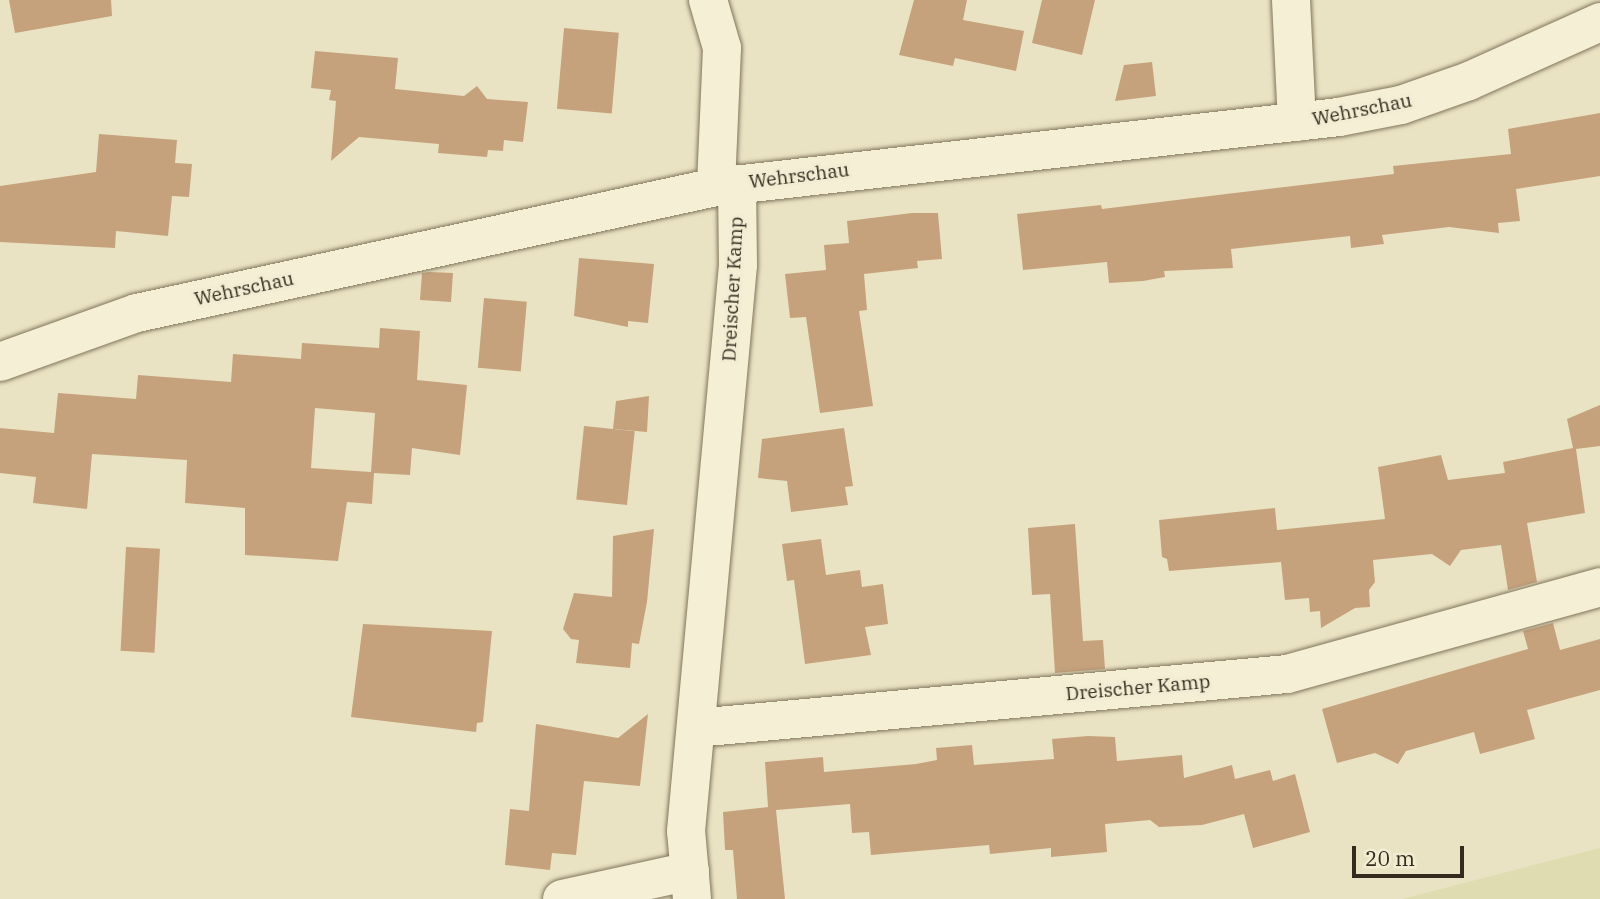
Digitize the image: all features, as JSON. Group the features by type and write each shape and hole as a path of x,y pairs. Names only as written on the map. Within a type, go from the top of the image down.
{"street":[{"name":"Dreischer Kamp","path":"562,899 691,885 687,831 738,265 727,186 722,48 708,0"},
{"path":"1291,0 1297,122"},
{"name":"Wehrschau","path":"0,362 137,313 727,186 1297,122 1401,105 1469,81 1600,22"},
{"name":"Dreischer Kamp","path":"696,728 1287,674 1585,591"}],"shaded area":[{"path":"1600,848 1600,899 1402,899 1588,851"}],"building":[{"path":"9,0 111,0 112,16 15,33"},
{"path":"914,0 967,0 963,20 1024,31 1016,71 955,58 953,66 899,55"},
{"path":"1042,0 1095,0 1082,55 1032,43"},
{"path":"564,28 619,33 612,113 557,109"},
{"path":"315,51 398,58 395,89 464,96 477,86 487,99 528,102 523,142 504,140 503,151 488,150 487,157 438,153 439,144 359,137 331,161 336,101 329,100 331,90 311,88"},
{"path":"1152,62 1156,96 1115,101 1124,65"},
{"path":"1600,113 1600,176 1516,189 1520,221 1498,223 1499,233 1449,227 1382,235 1384,244 1351,248 1350,236 1231,249 1233,268 1164,271 1165,277 1143,281 1109,283 1107,262 1023,270 1017,214 1101,205 1102,209 1394,174 1393,166 1511,154 1508,129"},
{"path":"99,134 177,140 175,163 192,164 189,197 172,196 168,236 116,231 115,248 0,242 0,186 96,172"},
{"path":"912,213 938,213 942,259 917,261 918,268 864,274 867,310 859,311 873,406 820,413 806,317 790,318 785,274 826,270 824,245 849,243 847,221"},
{"path":"579,258 654,264 648,323 628,321 628,327 574,316"},
{"path":"422,273 453,273 451,302 420,300"},
{"path":"484,298 527,302 521,371 478,368"},
{"path":"380,328 420,331 417,380 467,385 460,455 412,448 410,475 374,473 372,504 347,502 338,561 245,555 245,508 185,503 187,460 92,454 87,509 33,503 36,477 0,473 0,428 54,433 58,393 136,399 138,375 231,382 233,354 301,359 302,343 379,348","holes":["315,408 375,413 371,472 311,468"]},
{"path":"649,396 647,432 613,429 616,401"},
{"path":"1600,405 1600,446 1576,449 1585,513 1527,523 1537,582 1508,590 1501,545 1461,550 1450,566 1432,554 1373,560 1375,582 1369,590 1370,607 1355,608 1321,628 1320,611 1310,612 1309,598 1285,600 1281,562 1169,571 1167,559 1162,557 1159,520 1275,508 1277,530 1385,519 1378,467 1441,455 1448,480 1505,473 1503,462 1573,448 1567,419"},
{"path":"584,426 635,431 627,505 576,500"},
{"path":"844,428 853,486 845,487 848,505 791,512 787,481 758,478 762,439"},
{"path":"1075,524 1083,641 1103,640 1105,669 1055,673 1050,594 1032,595 1028,528"},
{"path":"654,529 647,602 639,644 632,643 630,668 576,663 579,640 571,639 563,629 574,593 612,597 613,536"},
{"path":"821,539 826,575 860,570 862,587 883,584 888,624 865,627 871,655 805,664 794,580 787,581 782,544"},
{"path":"126,547 160,549 155,653 121,651"},
{"path":"1553,623 1560,650 1600,639 1600,690 1527,710 1535,739 1480,754 1474,732 1406,751 1398,764 1375,753 1337,763 1322,709 1528,649 1523,631"},
{"path":"363,624 492,631 483,722 477,723 476,732 351,717"},
{"path":"648,714 640,786 584,781 576,855 552,853 550,870 505,865 510,809 529,811 536,724 618,738"},
{"path":"1115,737 1117,761 1182,755 1184,778 1232,765 1235,779 1270,770 1273,781 1295,774 1310,832 1253,848 1244,814 1202,825 1159,827 1150,820 1105,824 1107,852 1051,857 1051,848 990,854 989,845 871,855 869,832 852,833 850,804 776,810 785,899 737,899 733,850 725,850 723,812 768,807 765,762 823,757 824,772 916,764 937,760 936,748 972,745 974,765 1054,759 1052,739"}]}
